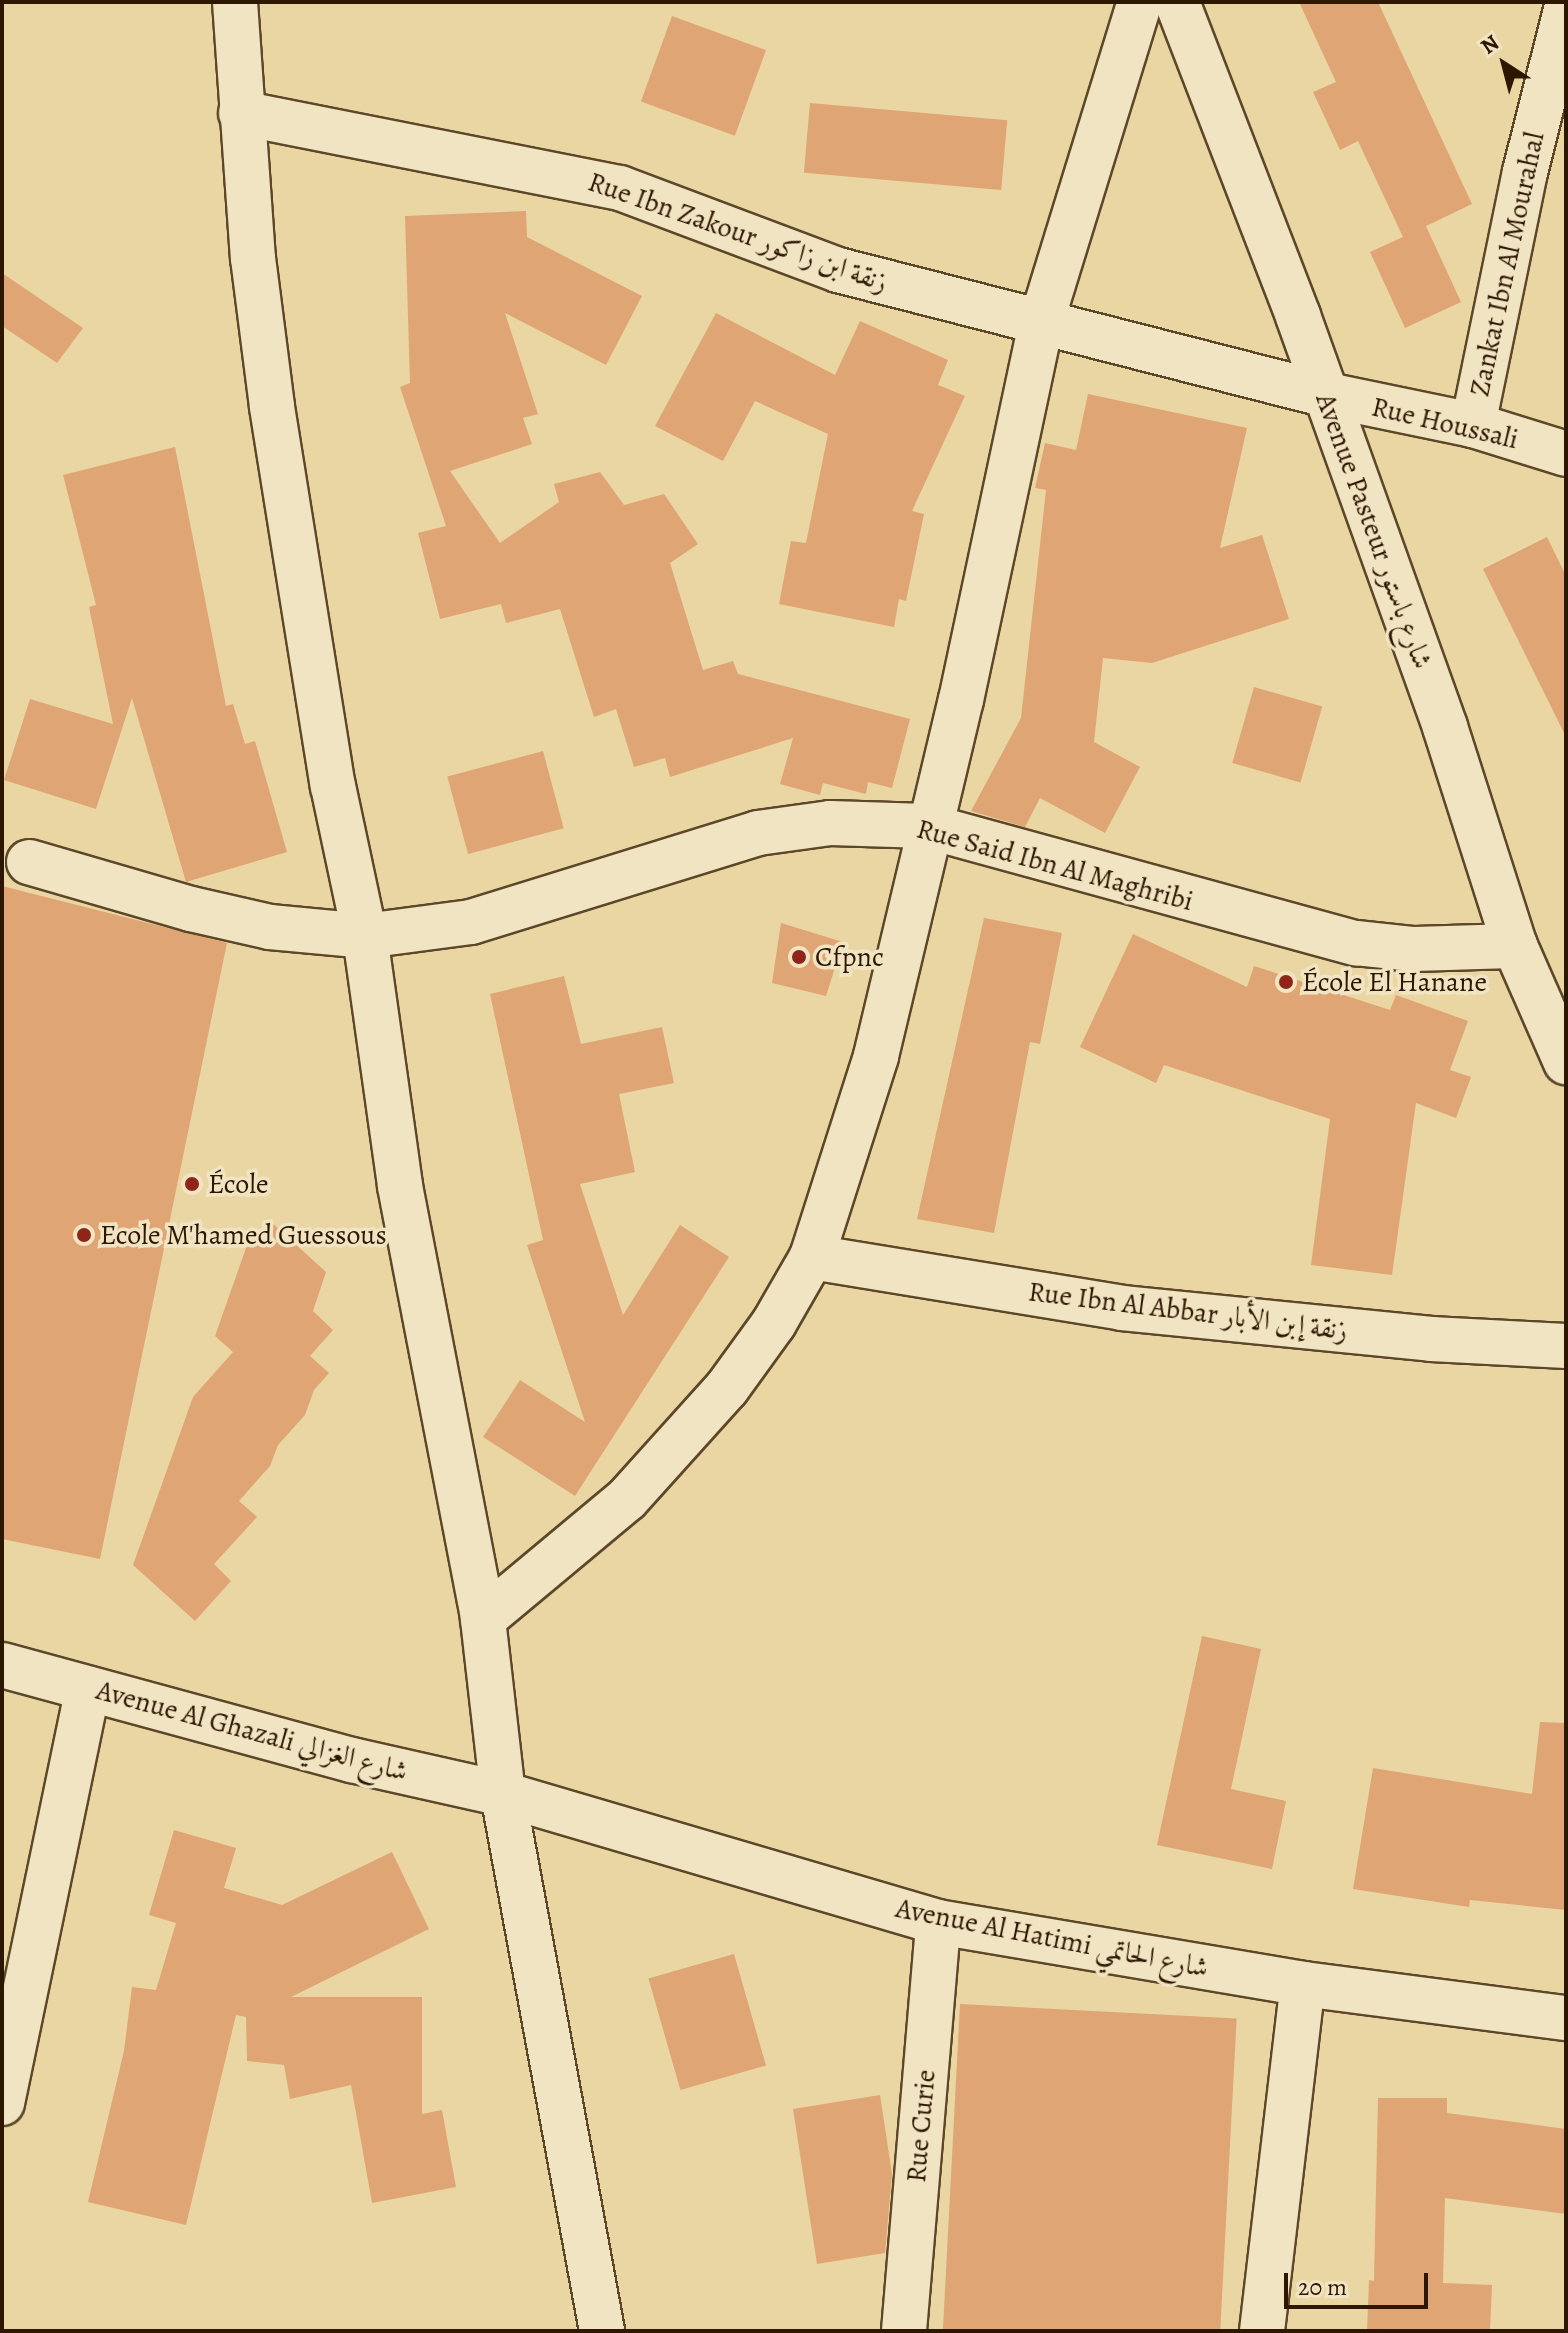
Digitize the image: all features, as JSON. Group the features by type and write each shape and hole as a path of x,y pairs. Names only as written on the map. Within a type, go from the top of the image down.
{"street":[{"path":"235,2 241,113 272,407 333,786 365,936 400,1186 483,1619 503,1794 602,2331"},
{"path":"483,1619 627,1499 727,1388 774,1323 812,1257 876,1056 927,826 961,700 1041,323 1140,2"},
{"name":"Avenue Pasteur شارع باستور","path":"1177,2 1253,190 1323,394 1445,727 1515,946 1566,1062"},
{"name":"Zankat Ibn Al Mourahal","path":"1473,425 1525,172 1566,10"},
{"name":"Rue Ibn Zakour زنقة ابن زاكور","path":"241,113 620,188 680,207 772,249 1041,323 1323,394"},
{"name":"Rue Houssali","path":"1323,394 1473,425 1566,454"},
{"name":"Rue Said Ibn Al Maghribi","path":"29,862 223,916 365,936 471,922 758,833 830,823 927,826 1356,943 1412,949 1515,946"},
{"name":"Rue Ibn Al Abbar زنقة إبن الأبار","path":"812,1257 1122,1308 1431,1339 1566,1346"},
{"name":"Avenue Al Ghazali شارع الغزالي","path":"2,1665 352,1760 503,1794"},
{"path":"2,2103 88,1689"},
{"name":"Avenue Al Hatimi شارع الحاتمي","path":"503,1794 938,1922 1303,1984 1566,2018"},
{"name":"Rue Curie","path":"904,2331 938,1922"},
{"path":"1262,2331 1303,1984"}],"building":[{"path":"1299,2 1378,2 1472,204 1426,226 1461,302 1405,328 1370,252 1403,237 1358,141 1340,150 1313,92 1336,82"},
{"path":"672,16 766,50 735,136 641,102"},
{"path":"810,103 1007,120 1001,190 804,173"},
{"path":"526,211 527,237 642,296 606,365 505,313 538,414 523,418 532,444 450,471 500,543 559,502 554,484 600,472 624,505 664,494 698,544 670,563 703,670 733,661 738,674 910,719 892,788 868,782 866,794 823,783 820,795 780,784 793,738 670,777 665,758 634,767 616,709 594,717 560,609 506,623 501,604 440,619 418,533 446,526 400,387 410,383 405,216"},
{"path":"2,273 83,328 57,363 2,326"},
{"path":"716,313 835,375 860,321 948,360 938,385 965,396 912,511 924,514 906,601 899,599 894,627 779,604 791,541 806,543 828,434 755,401 723,461 655,426"},
{"path":"1088,394 1247,428 1220,548 1262,535 1289,619 1152,663 1103,658 1094,742 1140,767 1105,833 1040,798 1025,827 971,811 1021,718 1046,490 1035,488 1045,443 1076,450"},
{"path":"175,447 226,706 233,704 245,744 255,741 287,852 186,882 132,698 96,809 4,780 30,699 113,724 89,607 96,605 63,475"},
{"path":"1547,537 1566,576 1566,737 1483,569"},
{"path":"1254,687 1322,707 1300,783 1232,763"},
{"path":"543,751 564,828 468,854 447,777"},
{"name":"Ecole M'hamed Guessous","path":"2,886 227,943 100,1559 2,1539"},
{"path":"984,918 1062,933 1040,1044 1030,1042 994,1233 917,1219"},
{"name":"Cfpnc","path":"781,923 843,942 826,996 772,983"},
{"path":"1133,934 1247,987 1254,966 1390,1010 1396,995 1468,1021 1450,1070 1471,1077 1456,1118 1416,1103 1392,1275 1311,1265 1330,1119 1164,1065 1156,1083 1080,1047"},
{"path":"564,976 581,1044 662,1027 674,1083 619,1094 635,1172 580,1184 623,1315 680,1225 729,1257 575,1496 483,1437 520,1380 585,1422 527,1245 543,1240 490,994"},
{"path":"270,1221 326,1272 313,1311 333,1330 310,1356 329,1373 314,1390 305,1415 278,1445 270,1466 239,1501 257,1517 214,1564 231,1581 195,1621 133,1565 193,1397 233,1352 215,1336 246,1248"},
{"path":"1202,1636 1261,1649 1231,1789 1286,1801 1272,1869 1157,1845"},
{"path":"1540,1722 1566,1723 1566,1910 1470,1900 1469,1907 1353,1889 1373,1768 1532,1794"},
{"path":"174,1830 236,1848 224,1888 282,1905 392,1852 429,1929 291,1997 422,1997 422,2114 442,2110 456,2187 372,2203 351,2085 290,2099 284,2065 247,2061 246,2017 236,2015 186,2225 88,2202 124,2051 132,1987 156,1990 176,1923 149,1915"},
{"path":"734,1954 766,2066 680,2090 648,1979"},
{"path":"960,2004 1237,2018 1220,2331 943,2331"},
{"path":"880,2095 892,2174 885,2253 817,2264 793,2109"},
{"path":"1378,2098 1447,2098 1447,2113 1566,2129 1566,2214 1445,2198 1443,2283 1492,2285 1490,2331 1367,2331 1369,2280 1374,2281"}],"place":[{"name":"Cfpnc","path":"799,957"},
{"name":"École El Hanane","path":"1286,982"},
{"name":"École","path":"192,1184"},
{"name":"Ecole M'hamed Guessous","path":"84,1235"}]}
